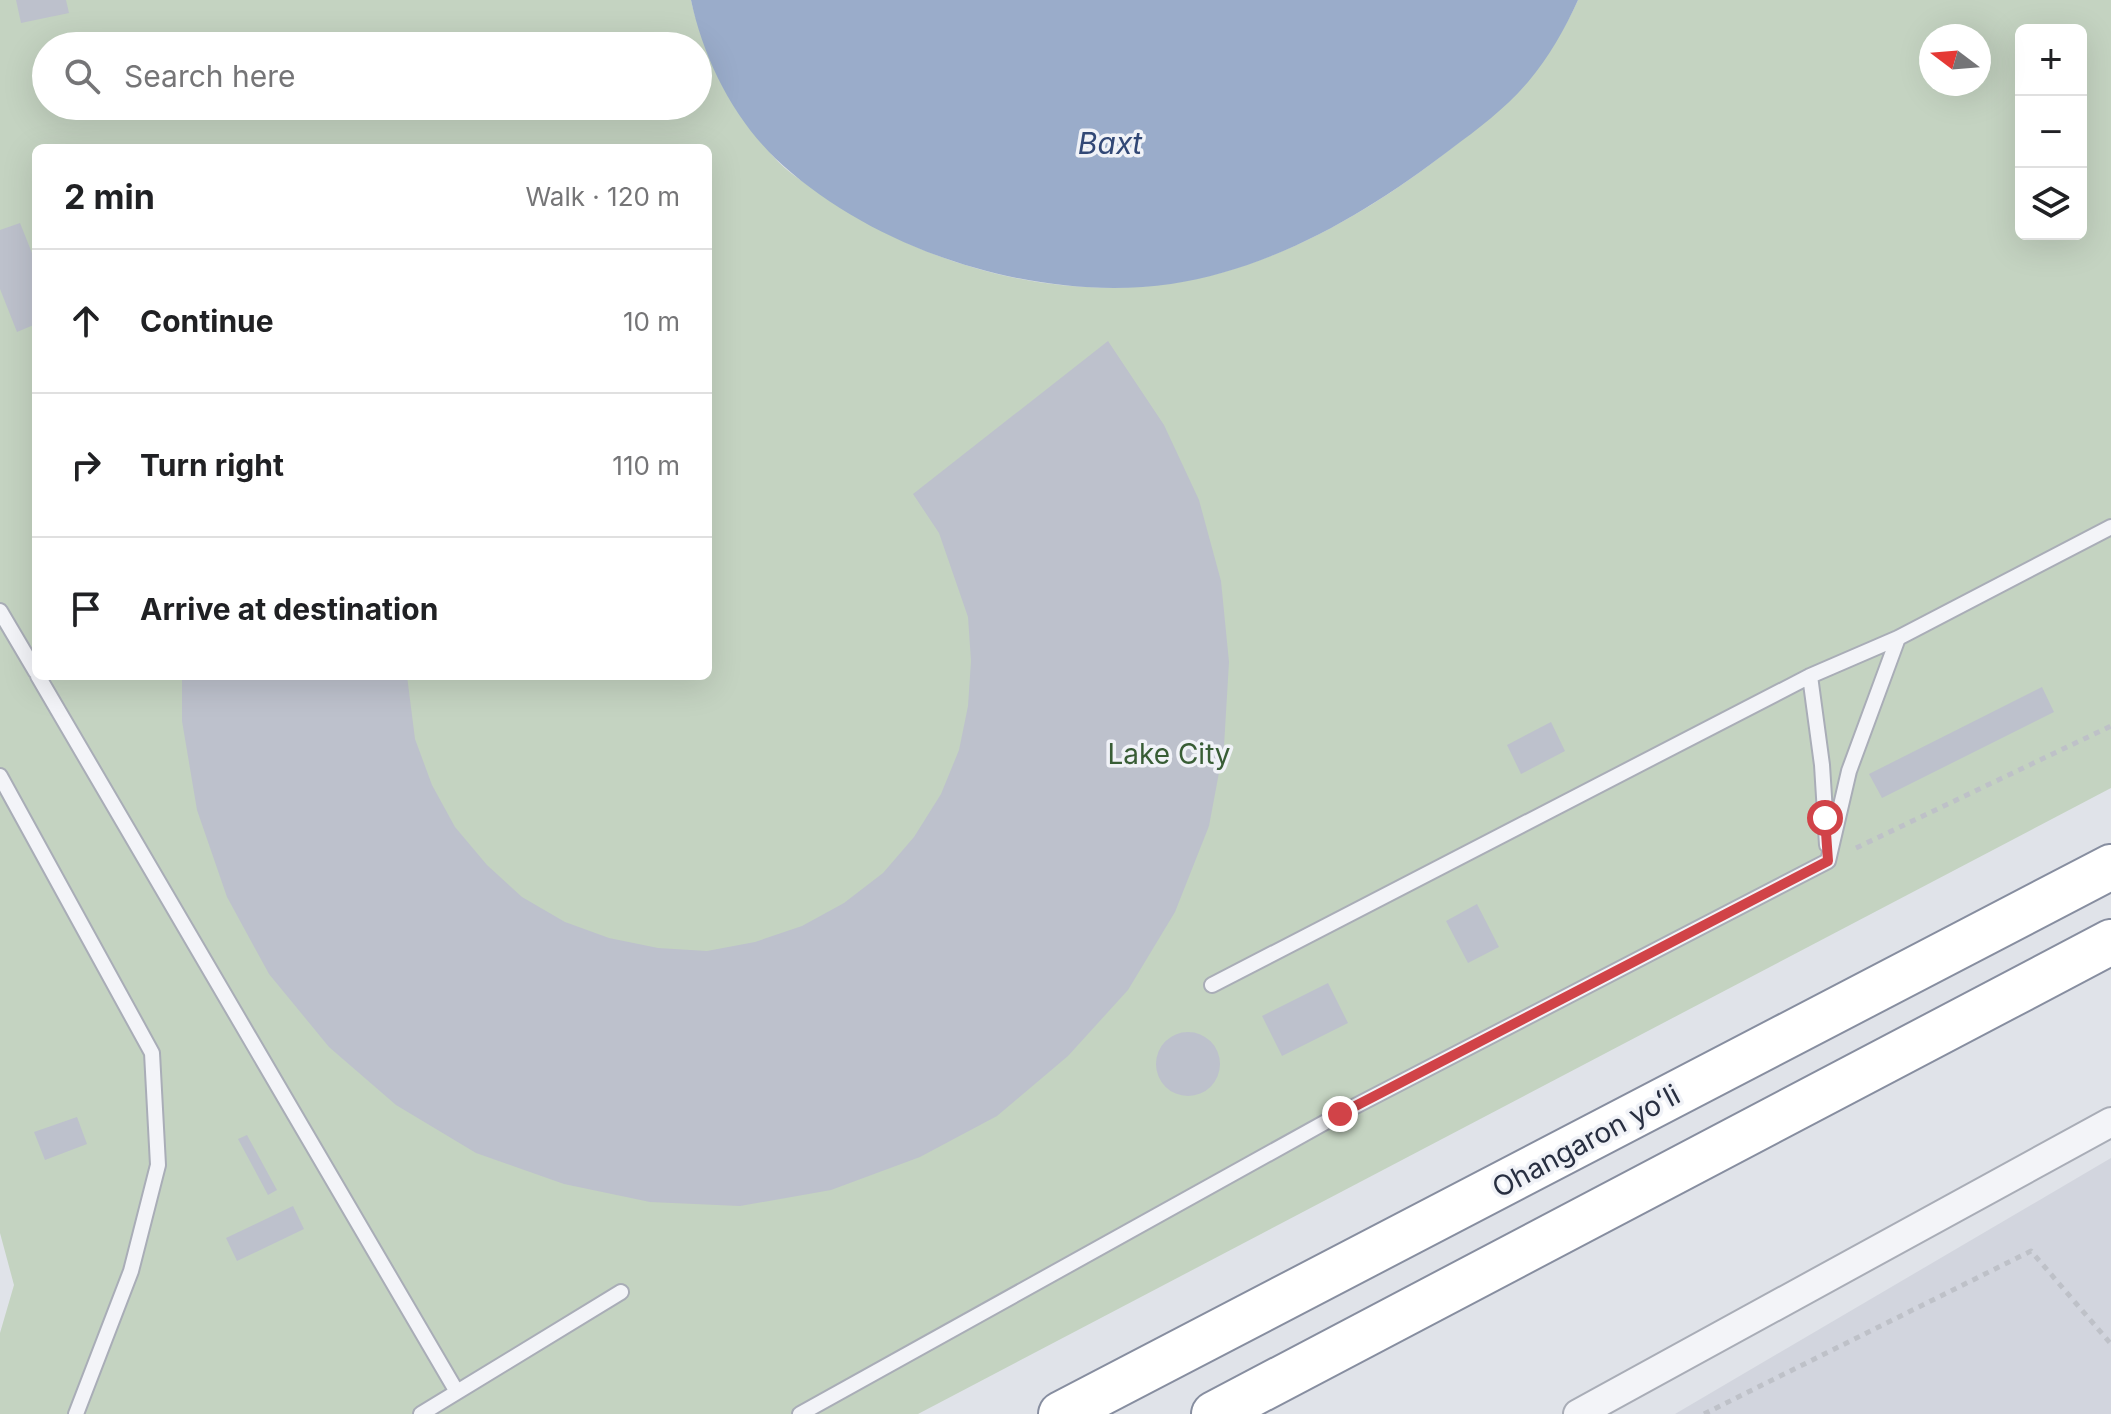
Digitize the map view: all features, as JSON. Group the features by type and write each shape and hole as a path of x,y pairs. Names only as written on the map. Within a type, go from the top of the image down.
{"highway":[{"name":"Ohangaron yoʻli","path":"1061,1414 2111,867"},
{"path":"1214,1414 2111,942"}],"street":[{"path":"1578,1414 2111,1122"}],"lane":[{"path":"1212,985 1810,676 1898,638 2111,527"},
{"path":"0,611 32,665"},
{"path":"800,1414 1340,1114 1828,861 1849,771 1898,638"},
{"path":"1810,676 1822,765 1828,861"},
{"path":"41,680 457,1392"},
{"path":"0,776 152,1053 158,1165 131,1271 76,1414"},
{"path":"421,1414 621,1292"}],"path":[{"path":"1828,861 2111,726"},
{"path":"1704,1414 2031,1251 2111,1344"}],"shaded area":[{"path":"2111,1158 2111,1414 1675,1414"}],"green space":[{"name":"Lake City","path":"0,0 691,0 702,32 32,32 32,120 712,120 712,53 778,162 870,225 961,264 1009,277 1058,285 1107,288 1156,285 1236,268 1298,244 1358,213 1414,177 1502,106 1536,69 1578,0 2111,0 2111,788 918,1414 0,1414 0,1333 14,1285 0,1233"}],"water":[{"name":"Baхt","path":"691,0 1578,0 1550,53 1519,92 1471,134 1354,215 1284,251 1247,265 1171,284 1119,288 1066,285 1012,277 959,263 908,244 859,220 815,191 775,158 745,124 712,64 712,32 700,32"}],"building":[{"path":"16,0 66,0 69,13 21,23"},
{"path":"20,223 32,253 32,326 17,332 0,289 0,230"},
{"path":"1108,341 1164,425 1199,500 1221,581 1229,662 1224,746 1209,826 1175,912 1128,990 1068,1056 997,1116 920,1157 831,1190 740,1206 650,1202 564,1184 476,1153 396,1105 329,1047 269,974 227,897 197,810 182,721 182,680 408,680 415,739 432,785 455,827 487,865 522,897 565,922 609,938 658,948 707,951 755,942 802,926 844,903 883,873 914,837 941,794 959,750 968,706 971,661 968,617 939,533 913,494"},
{"path":"2042,687 2054,712 1882,798 1869,774"},
{"path":"1551,722 1565,751 1521,774 1507,745"},
{"path":"1477,904 1499,947 1468,963 1446,921"},
{"path":"1328,983 1348,1023 1282,1056 1262,1016"},
{"path":"1188,1032 1206,1038 1214,1046 1220,1064 1214,1082 1206,1090 1188,1096 1170,1090 1162,1082 1156,1064 1162,1046 1170,1038"},
{"path":"77,1117 87,1144 45,1160 34,1132"},
{"path":"247,1135 277,1190 268,1195 238,1139"},
{"path":"293,1206 304,1229 237,1261 226,1238"}],"route":[{"path":"1340,1114 1828,861 1825,818"}]}
